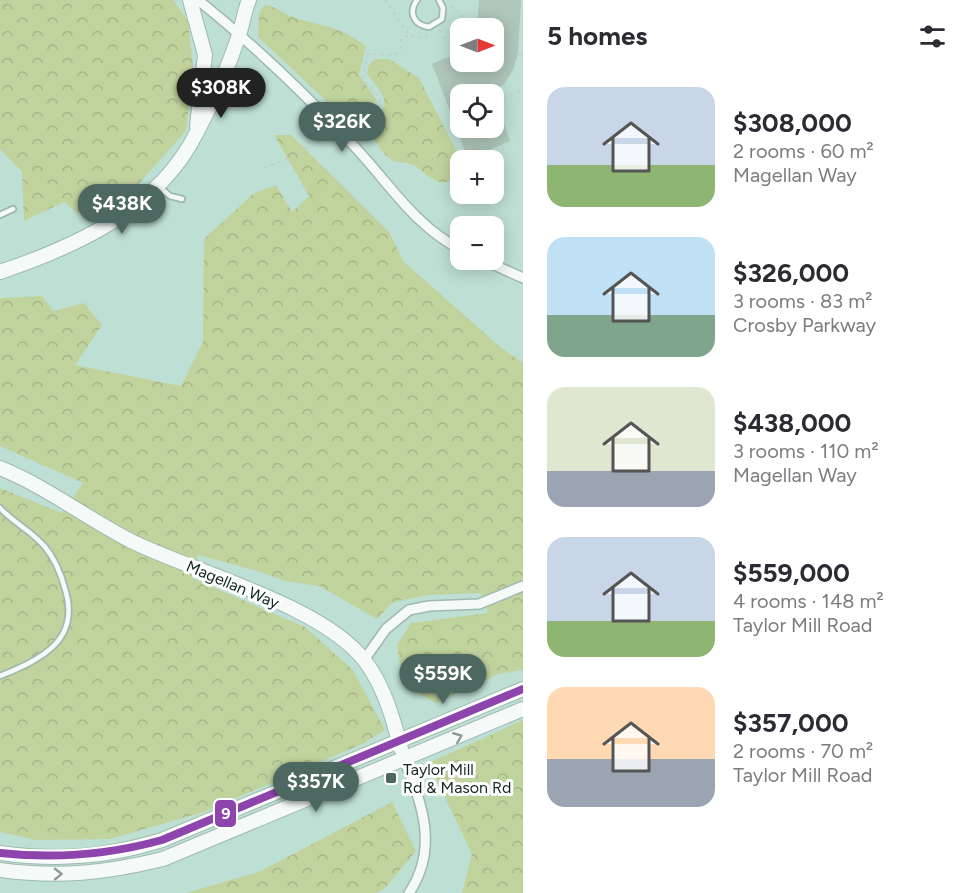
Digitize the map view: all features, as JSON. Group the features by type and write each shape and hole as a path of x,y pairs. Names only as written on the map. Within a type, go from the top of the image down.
{"main road":[{"path":"190,0 205,55 197,134"},
{"path":"0,273 102,229 131,210 158,186 179,161 197,134 239,34 242,16 249,0"},
{"path":"239,34 250,21 258,0"},
{"name":"Magellan Way","path":"0,468 39,485 131,541 313,619 344,640 364,660 390,710 404,759"},
{"path":"0,853 74,859 138,848 190,830 523,689"},
{"path":"0,870 35,874 101,873 163,859 523,709"}],"street":[{"path":"198,0 239,34 330,122 424,224 450,242"},
{"path":"504,269 523,278"},
{"path":"364,660 386,629 409,610 429,606 479,604 523,586"},
{"path":"404,759 422,803 427,828 426,849 420,872 409,893"}],"lane":[{"path":"417,0 412,13 416,22 429,27 438,23 443,13 440,1"},
{"path":"158,186 170,196 182,199"},
{"path":"0,215 13,209"},
{"path":"0,508 40,541 51,554 62,577 70,616 66,632 49,650 0,676"}],"path":[{"path":"386,0 409,35"},
{"path":"440,1 460,11 464,18"},
{"path":"438,23 438,33 446,40 450,40"},
{"path":"264,168 300,154 307,146 315,123 320,120 330,122 340,111 368,115 381,104 378,96 362,78 368,54 395,55 401,48 401,39 409,35 424,38 429,31"},
{"path":"522,58 523,50"},
{"path":"518,53 522,58"},
{"path":"504,98 523,90"}],"green space":[{"path":"0,0 173,0 188,21 193,66 186,131 125,199 85,219 64,202 24,221 22,172 0,149"},
{"path":"265,5 295,18 339,30 366,46 359,75 376,99 375,103 362,111 335,109 258,37 259,13"},
{"path":"375,59 389,59 419,78 456,150 450,150 450,181 436,181 412,164 392,160 377,144 365,126 380,112 384,102 381,92 367,74 369,65"},
{"path":"274,135 291,135 389,232 404,262 500,347 523,363 523,670 498,674 436,703 403,684 397,645 411,623 488,613 481,593 429,595 393,602 377,619 319,586 285,581 258,571 198,555 192,578 305,627 353,670 385,730 362,744 204,812 110,839 36,840 0,832 0,488 62,513 83,483 0,446 0,298 42,296 53,311 84,303 102,325 75,365 181,386 203,342 204,239 253,194 276,185 292,212 309,196"},
{"path":"523,720 523,893 462,893 472,854 436,778 424,765"},
{"path":"392,802 416,851 385,888 377,893 186,893 259,872"}],"building":[{"path":"479,0 521,0 518,53 513,70 504,84 450,84 450,112 432,64 450,56 450,72 504,72 504,18 478,18"},
{"path":"504,124 510,141 489,150 465,150 460,138 504,138"}],"transit line":[{"name":"9","path":"0,853 41,856 82,854 122,849 162,840 523,689"}],"place":[{"name":"Taylor Mill Rd & Mason Rd","path":"391,778"}]}
